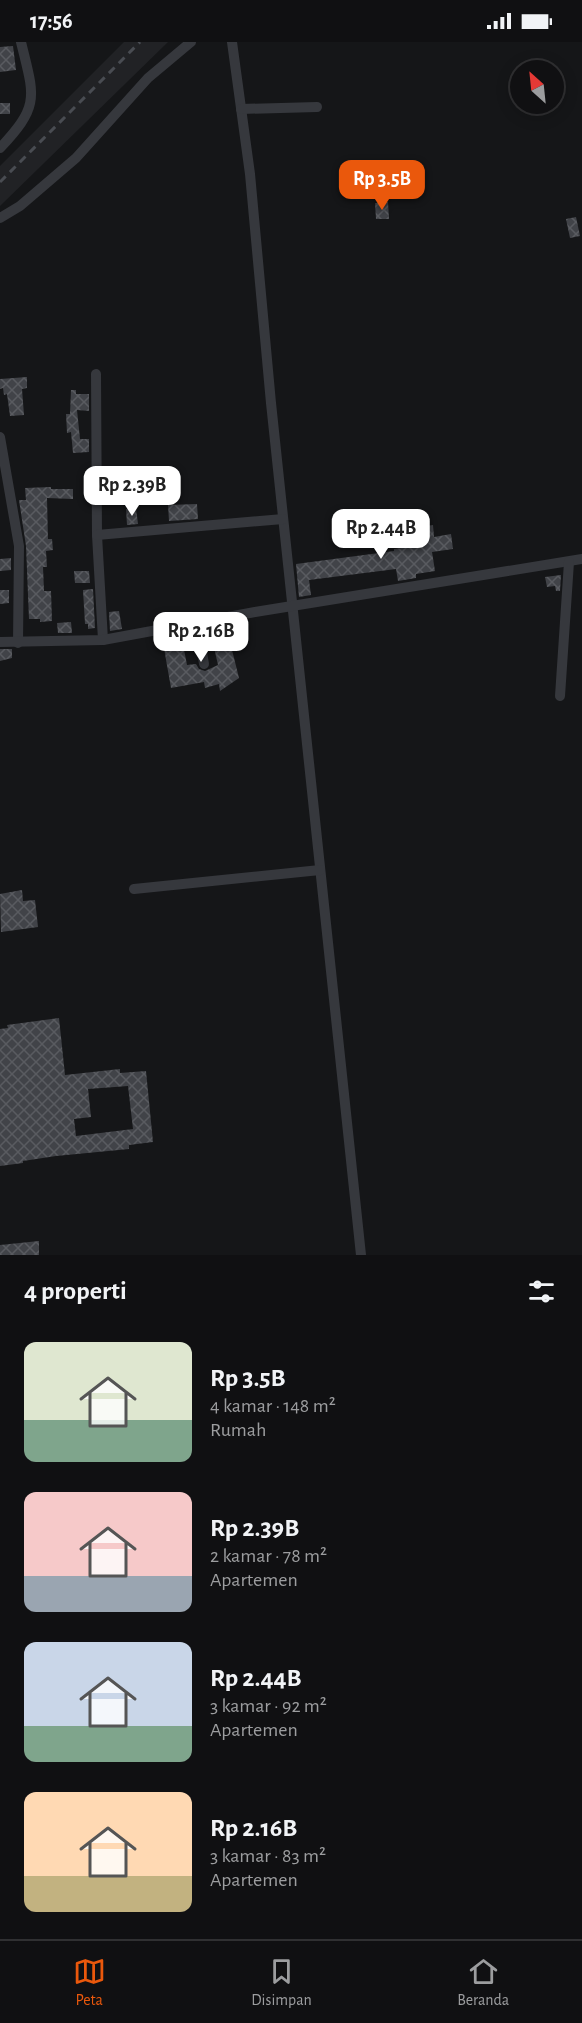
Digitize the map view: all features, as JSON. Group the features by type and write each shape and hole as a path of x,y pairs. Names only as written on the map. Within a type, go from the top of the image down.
{"street":[{"path":"0,148 26,118 33,96 21,42"},
{"path":"0,218 20,206 76,158 148,78 191,42"},
{"path":"232,42 250,174 292,607 361,1255"},
{"path":"241,109 316,107"},
{"path":"96,374 97,535 103,640"},
{"path":"0,437 19,546 18,643"},
{"path":"97,535 283,519"},
{"path":"0,642 103,640 255,612 582,559"},
{"path":"560,696 569,562"},
{"path":"197,623 204,664"},
{"path":"134,889 320,870"}],"shaded area":[{"path":"124,42 168,42 0,206 0,166"}],"building":[{"path":"13,46 16,70 0,72 0,47"},
{"path":"0,103 10,103 10,114 0,114"},
{"path":"388,202 389,219 376,219 375,203"},
{"path":"576,217 580,236 570,238 566,219"},
{"path":"27,377 27,388 22,389 24,415 10,416 7,394 4,395 3,388 0,389 0,379"},
{"path":"71,390 76,390 76,394 89,394 89,411 77,410 80,439 89,439 89,452 73,453 71,432 67,433 66,414 70,414"},
{"path":"51,487 51,489 73,489 73,499 47,498 48,539 52,539 53,550 46,551 47,567 43,567 44,591 51,591 52,621 40,622 40,619 29,619 26,546 19,500 26,500 25,488"},
{"path":"197,504 198,519 169,521 168,505"},
{"path":"136,508 138,524 127,525 126,509"},
{"path":"433,525 434,537 451,534 453,549 432,552 435,571 416,574 416,578 398,581 396,569 309,580 311,595 299,597 296,564 409,547 406,529"},
{"path":"11,558 11,570 0,571 0,559"},
{"path":"74,571 89,571 90,583 75,583"},
{"path":"561,575 560,591 556,591 555,586 547,587 545,577"},
{"path":"93,589 95,628 88,629 88,624 85,624 83,590"},
{"path":"0,590 9,590 9,603 0,604"},
{"path":"119,611 122,629 110,631 109,612"},
{"path":"71,622 72,633 58,633 57,623"},
{"path":"226,626 239,678 220,691 219,684 205,688 204,682 171,688 162,637 181,634 187,665 196,664 199,669 205,671 218,665 210,630"},
{"path":"0,649 12,649 12,658 0,661"},
{"path":"22,890 23,901 35,900 38,927 1,932 0,894"},
{"path":"59,1018 65,1075 120,1069 120,1073 146,1071 153,1142 129,1145 129,1149 56,1156 0,1166 0,1029 8,1028 7,1025","holes":["128,1086 133,1129 76,1136 74,1119 91,1117 88,1089"]},
{"path":"39,1241 39,1255 0,1255 0,1245"}],"railway":[{"path":"0,182 140,42"}]}
